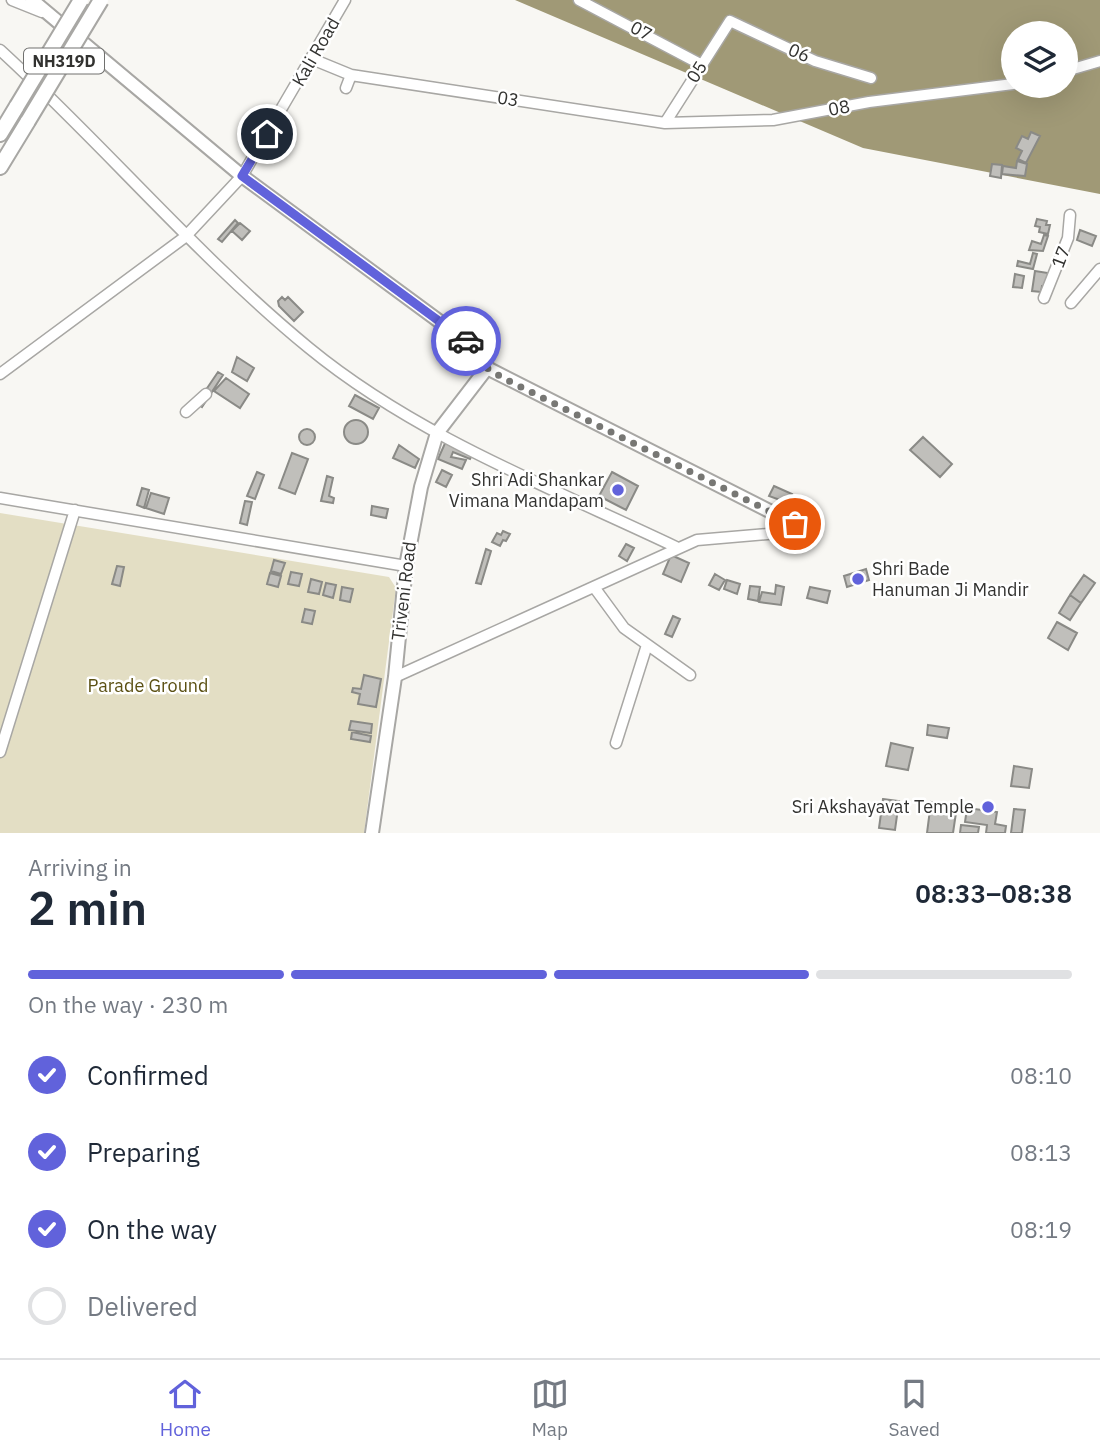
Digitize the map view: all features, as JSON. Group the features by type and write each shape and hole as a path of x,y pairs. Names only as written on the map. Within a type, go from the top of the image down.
{"highway":[{"name":"NH319D","path":"0,134 10,110 81,0"},
{"name":"NH319D","path":"0,167 101,0"}],"main road":[{"path":"32,0 242,176 485,355 487,368 795,524 802,531"},
{"name":"Triveni Road","path":"372,833 395,677 406,566 421,487 437,433 487,368"}],"street":[{"path":"12,0 50,15"},
{"name":"Kali Road","path":"0,374 185,237 242,176 345,0"},
{"name":"07","path":"579,0 702,65"},
{"name":"05","path":"665,123 730,21"},
{"name":"06","path":"730,21 815,61 871,78"},
{"path":"0,50 185,237 309,349 437,433 676,547"},
{"name":"03","path":"312,60 351,75 665,123"},
{"path":"1078,67 1100,61"},
{"path":"346,88 351,75"},
{"name":"08","path":"665,123 773,120 869,102 1001,86"},
{"name":"17","path":"1044,298 1068,238 1070,215"},
{"path":"1071,303 1100,269"},
{"path":"186,412 206,394"},
{"path":"0,498 406,566"},
{"path":"0,752 75,510"},
{"path":"395,677 676,547 719,536 802,531"},
{"path":"594,587 624,628 690,675"},
{"path":"616,743 647,645"}],"green space":[{"name":"Parade Ground","path":"0,513 389,577 396,588 364,833 0,833"}],"shaded area":[{"path":"515,0 1100,0 1100,194 863,148"}],"building":[{"path":"1031,132 1040,136 1026,163 1018,159 1022,151 1016,148 1022,136 1028,139"},
{"path":"1017,161 1027,164 1025,176 1002,174 1003,166 1016,168"},
{"path":"992,164 1002,165 1001,178 990,176"},
{"path":"1037,219 1047,221 1046,225 1050,225 1048,234 1039,232 1040,227 1035,226"},
{"path":"235,220 238,223 222,242 218,239"},
{"path":"240,223 250,231 242,240 232,231"},
{"path":"1080,230 1096,236 1092,246 1077,240"},
{"path":"1044,235 1048,236 1043,251 1029,250 1032,241 1041,244"},
{"path":"1033,253 1037,254 1033,269 1017,266 1018,261 1030,264"},
{"path":"1035,271 1048,273 1046,286 1042,286 1041,292 1032,291"},
{"path":"1015,274 1024,276 1022,288 1013,287"},
{"path":"282,297 285,300 288,297 303,312 294,321 279,306 278,301"},
{"path":"237,357 254,368 247,381 232,372"},
{"path":"218,372 223,375 202,407 197,403"},
{"path":"226,378 249,394 240,408 214,391"},
{"path":"355,395 379,408 373,419 349,406"},
{"path":"356,420 365,423 368,432 365,441 356,444 347,441 344,432 347,423"},
{"path":"307,429 315,437 307,445 299,437"},
{"path":"923,437 952,464 940,477 910,450"},
{"path":"446,441 473,453 470,459 453,452 451,457 466,460 462,469 438,459"},
{"path":"399,445 419,459 415,468 393,458"},
{"path":"292,453 308,459 295,494 279,488"},
{"path":"442,470 452,475 446,487 436,482"},
{"path":"257,472 264,475 255,499 247,496"},
{"path":"612,472 638,486 626,510 599,496"},
{"path":"327,476 333,478 329,496 334,498 333,503 321,501"},
{"path":"774,486 792,494 788,503 769,496"},
{"path":"142,488 149,490 144,508 137,505"},
{"path":"151,493 169,498 164,514 146,508"},
{"path":"245,501 252,502 247,525 240,523"},
{"path":"372,506 388,509 386,518 371,515"},
{"path":"503,531 510,534 506,541 503,540 500,546 492,542 497,533 501,535"},
{"path":"626,544 634,548 627,561 619,556"},
{"path":"486,549 491,551 481,584 476,583"},
{"path":"671,555 689,563 681,582 663,574"},
{"path":"274,560 285,563 281,574 271,571"},
{"path":"117,566 124,567 120,586 112,584"},
{"path":"866,569 869,580 847,587 844,576"},
{"path":"291,572 302,574 299,586 288,584"},
{"path":"270,573 281,576 278,587 267,584"},
{"path":"715,574 725,580 719,590 709,585"},
{"path":"1084,575 1095,583 1081,603 1070,595"},
{"path":"311,579 322,582 319,594 308,592"},
{"path":"727,580 740,584 737,594 724,589"},
{"path":"326,583 336,585 333,598 323,595"},
{"path":"776,585 784,587 781,605 759,602 762,592 775,594"},
{"path":"750,586 760,587 758,601 748,599"},
{"path":"342,587 353,589 350,602 340,600"},
{"path":"810,587 830,591 827,603 807,598"},
{"path":"1070,595 1081,603 1070,620 1059,613"},
{"path":"305,609 315,611 312,624 302,622"},
{"path":"673,616 680,619 672,637 665,634"},
{"path":"1057,622 1077,633 1068,650 1048,638"},
{"path":"364,675 381,679 376,707 358,704 360,694 352,692 353,688 361,689"},
{"path":"351,721 372,724 371,733 349,730"},
{"path":"928,725 949,728 947,738 927,735"},
{"path":"352,732 371,736 370,742 351,739"},
{"path":"891,743 913,748 908,770 886,766"},
{"path":"1014,766 1032,769 1029,788 1011,786"},
{"path":"883,799 899,801 895,830 879,828"},
{"path":"931,802 957,806 953,833 927,833"},
{"path":"967,808 997,812 995,824 1006,826 1005,833 986,833 987,825 965,822"},
{"path":"1014,809 1025,810 1022,833 1011,833"},
{"path":"961,825 979,827 978,833 960,833"}],"way so far":[{"path":"466,341 485,355 487,368 503,378 795,524"}],"place":[{"name":"Shri Adi Shankar Vimana Mandapam","path":"618,490"},
{"name":"Shri Bade Hanuman Ji Mandir","path":"858,579"},
{"name":"Sri Akshayavat Temple","path":"988,807"}],"route":[{"path":"267,134 242,176 466,341"}]}
